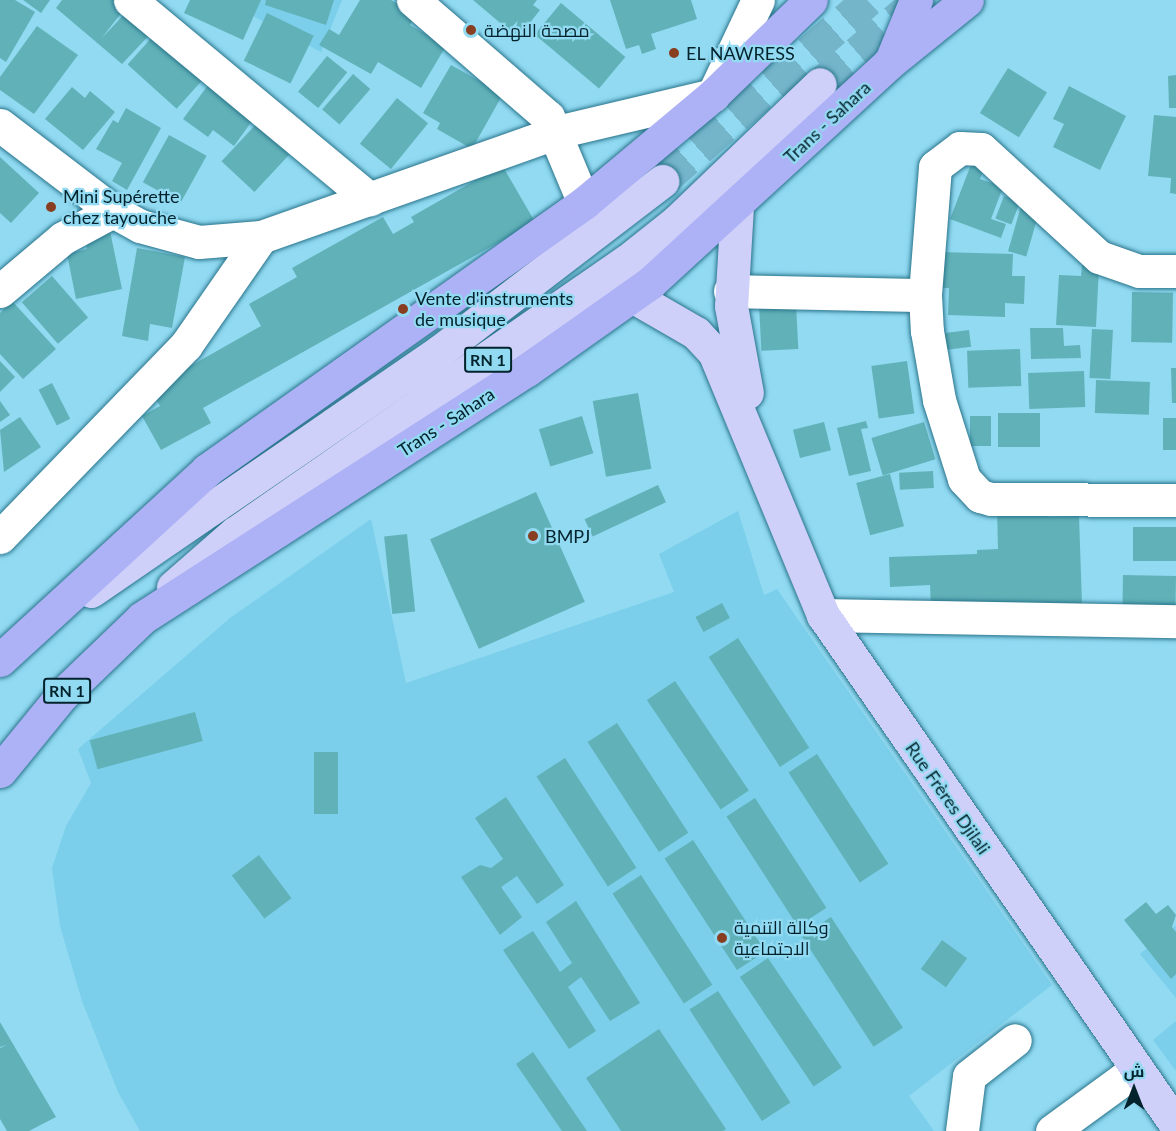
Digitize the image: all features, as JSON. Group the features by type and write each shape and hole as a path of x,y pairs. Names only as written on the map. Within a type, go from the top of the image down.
{"highway":[{"path":"584,203 713,95 811,0"},
{"path":"889,63 916,0"},
{"name":"Trans - Sahara","path":"0,771 62,695 142,618 527,370 632,296 737,206 889,63 967,0"},
{"name":"RN 1","path":"0,660 45,622 207,470 584,203"}],"main road":[{"name":"RN 1","path":"142,618 235,533 627,261 676,222 820,84"},
{"name":"RN 1","path":"45,622 440,351 662,181"},
{"path":"737,206 730,291 758,451"},
{"path":"632,296 706,342 758,451"},
{"name":"Rue Frères Djilali","path":"758,451 823,615 1176,1125"}],"street":[{"path":"130,0 370,199"},
{"path":"413,0 544,113 557,132 568,173 584,203"},
{"path":"0,125 113,211 150,230 199,242 261,237 557,132 713,95 758,0"},
{"path":"1176,271 1132,270 1099,257 990,154 960,148 942,159 932,177 925,295 939,400 959,468 971,489 992,499 1176,500"},
{"path":"0,291 63,238 113,211"},
{"path":"0,537 186,345 261,237"},
{"path":"730,291 925,295"},
{"path":"823,615 1176,621"},
{"path":"962,1131 969,1076 1015,1040"},
{"path":"1052,1131 1137,1069"}],"shaded area":[{"path":"223,0 342,0 321,52"},
{"path":"738,511 764,595 777,589 1052,985 909,1096 934,1131 140,1131 118,1092 82,1001 60,926 52,868 66,826 91,783 78,749 230,618 371,519 406,683 674,592 659,554"},
{"path":"1176,925 1176,998 1140,954"},
{"path":"1176,1021 1176,1071 1153,1040"}],"building":[{"path":"0,0 15,0 35,12 6,62 0,58"},
{"path":"23,0 50,0 41,13"},
{"path":"62,0 118,0 126,7 101,39 130,8 154,30 122,64 56,8"},
{"path":"190,0 261,0 243,40 184,13"},
{"path":"266,0 334,0 326,25 265,5"},
{"path":"360,0 391,0 416,14 410,25 446,46 421,88 378,62 371,74 319,45 329,29 339,35"},
{"path":"473,0 537,0 533,5 540,10 518,38"},
{"path":"610,0 691,0 697,19 651,34 656,49 642,54 639,45 626,49"},
{"path":"561,3 625,57 599,88 535,34"},
{"path":"267,13 314,36 291,83 244,61"},
{"path":"37,26 78,55 34,114 0,90 0,77"},
{"path":"155,34 204,78 177,109 128,64"},
{"path":"327,56 347,72 318,108 298,92"},
{"path":"451,65 503,94 472,149 437,129 440,123 423,113"},
{"path":"1008,68 1047,92 1019,137 980,113"},
{"path":"353,74 370,89 340,125 322,109"},
{"path":"1176,75 1176,108 1169,108 1168,76"},
{"path":"214,77 260,110 234,146 213,130 208,137 183,119"},
{"path":"1069,86 1126,116 1100,170 1053,147 1064,124 1053,119"},
{"path":"72,87 85,98 90,91 115,112 83,150 45,119"},
{"path":"397,98 428,123 391,169 360,144"},
{"path":"126,108 161,128 127,190 112,181 122,163 96,149 113,120 118,123"},
{"path":"1154,115 1176,117 1176,194 1170,193 1171,178 1148,176"},
{"path":"259,121 292,152 254,192 221,161"},
{"path":"169,135 207,156 180,203 143,182"},
{"path":"0,157 39,193 11,223 0,213"},
{"path":"972,162 985,167 980,179 1003,187 991,219 1006,224 1001,238 950,219"},
{"path":"502,165 535,222 203,408 211,423 161,450 142,416 160,406 150,389 261,326 249,304 297,277 292,268 383,217 393,234 414,222 411,217"},
{"path":"1004,196 1020,202 1011,224 995,218"},
{"path":"1021,206 1039,211 1026,256 1008,251"},
{"path":"110,231 122,289 76,299 67,254 87,249 85,236"},
{"path":"137,248 185,257 172,328 150,324 148,341 122,336"},
{"path":"940,252 1013,254 1012,276 1025,276 1024,304 1005,303 1005,317 948,315 949,288 939,288"},
{"path":"1082,265 1099,266 1096,327 1056,325 1059,275 1081,276"},
{"path":"52,276 88,318 58,344 22,302"},
{"path":"1132,292 1173,293 1172,343 1131,342"},
{"path":"12,301 56,349 23,379 0,354 0,313"},
{"path":"796,304 798,349 761,351 759,306"},
{"path":"1030,328 1063,328 1064,346 1080,345 1081,358 1031,359"},
{"path":"1092,329 1113,330 1110,379 1089,378"},
{"path":"969,330 971,347 947,350 945,333"},
{"path":"1020,349 1021,386 968,388 967,351"},
{"path":"0,361 15,377 0,392"},
{"path":"907,361 914,413 879,418 871,366"},
{"path":"1171,368 1176,368 1176,403 1172,403"},
{"path":"1084,371 1085,407 1029,409 1028,373"},
{"path":"1096,380 1150,382 1149,415 1095,413"},
{"path":"52,383 70,419 57,425 39,390"},
{"path":"638,393 651,469 606,477 593,401"},
{"path":"0,401 10,415 0,422"},
{"path":"998,413 1040,413 1040,447 998,447"},
{"path":"582,416 593,453 550,466 539,429"},
{"path":"970,416 991,416 991,446 970,446"},
{"path":"20,417 41,447 4,472 0,430"},
{"path":"1163,418 1176,418 1176,450 1163,450"},
{"path":"866,421 868,428 861,429 871,471 849,476 837,428"},
{"path":"824,422 831,450 800,458 793,430"},
{"path":"924,422 935,459 883,475 871,438"},
{"path":"933,471 934,488 900,490 899,473"},
{"path":"890,474 904,526 870,535 856,483"},
{"path":"658,485 666,502 593,536 585,519"},
{"path":"536,492 585,602 479,649 430,539"},
{"path":"1048,506 1048,517 1079,516 1082,604 931,609 930,585 890,587 889,557 977,554 977,550 998,549 997,508"},
{"path":"1133,527 1176,527 1176,561 1133,561"},
{"path":"407,534 415,612 392,614 384,536"},
{"path":"1123,575 1176,576 1175,609 1122,608"},
{"path":"722,603 730,618 703,632 696,617"},
{"path":"738,638 809,748 780,767 709,657"},
{"path":"675,681 749,790 721,809 647,700"},
{"path":"195,712 203,741 97,769 90,740"},
{"path":"617,723 688,833 659,852 588,742"},
{"path":"314,752 338,752 338,814 314,814"},
{"path":"817,754 888,864 860,882 788,773"},
{"path":"565,758 636,868 608,886 536,777"},
{"path":"506,797 564,885 537,904 517,876 501,887 522,917 500,935 461,877 480,865 491,868 503,859 475,818"},
{"path":"755,798 826,908 798,926 726,817"},
{"path":"693,840 765,952 737,970 664,859"},
{"path":"259,855 291,898 264,919 232,875"},
{"path":"641,875 712,985 684,1003 612,894"},
{"path":"576,901 640,1003 610,1021 581,977 568,987 596,1031 569,1049 503,950 533,931 560,972 572,963 546,922"},
{"path":"1146,902 1156,914 1168,905 1176,915 1172,927 1176,932 1176,974 1171,979 1124,920"},
{"path":"831,917 903,1028 874,1047 802,936"},
{"path":"942,940 967,958 946,987 921,969"},
{"path":"768,958 842,1067 814,1086 740,977"},
{"path":"718,991 790,1103 762,1121 689,1010"},
{"path":"0,1022 56,1117 29,1131 7,1131 0,1119 0,1048 7,1045 0,1047"},
{"path":"659,1029 726,1129 723,1131 621,1131 586,1078"},
{"path":"533,1052 587,1131 562,1131 516,1064"}],"tunnel":[{"path":"860,7 866,0"},
{"path":"662,181 868,0"},
{"path":"820,84 919,0"}],"place":[{"name":"مصحة النهضة","path":"471,30"},
{"name":"EL NAWRESS","path":"674,53"},
{"name":"Mini Supérette chez tayouche","path":"51,207"},
{"name":"Vente d'instruments de musique","path":"403,309"},
{"name":"BMPJ","path":"533,536"},
{"name":"وكالة التنمية الاجتماعية","path":"722,938"}]}
